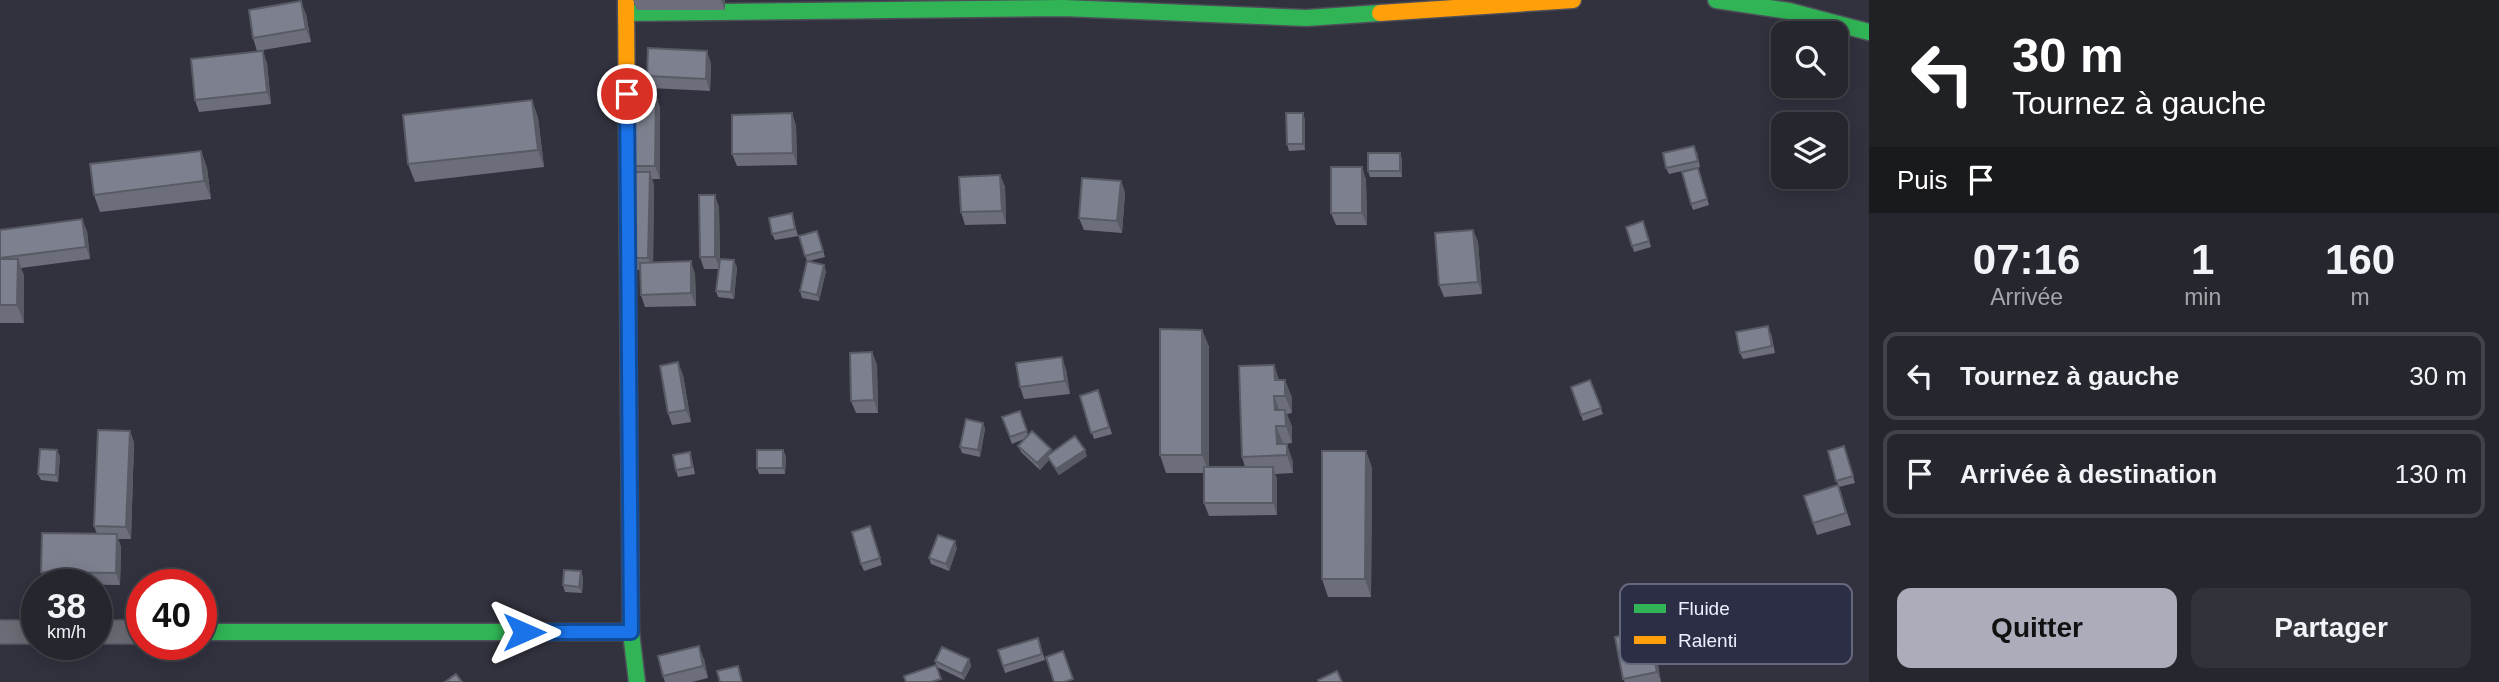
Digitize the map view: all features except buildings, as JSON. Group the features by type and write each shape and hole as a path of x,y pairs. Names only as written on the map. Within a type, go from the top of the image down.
{"street":[{"path":"637,682 631,632 626,6 1063,8 1306,18 1573,0"},
{"path":"1716,0 1789,11 1869,33"},
{"path":"0,632 21,632"},
{"path":"217,632 631,632"}],"traffic: fast":[{"path":"1716,0 1789,11 1869,32"},
{"path":"626,13 1063,8 1306,18 1380,13"},
{"path":"629,412 631,632 637,682"},
{"path":"217,632 631,632"}],"traffic: slow":[{"path":"626,0 629,412"},
{"path":"1380,13 1573,0"}],"route":[{"path":"524,632 631,632 627,94"}]}
